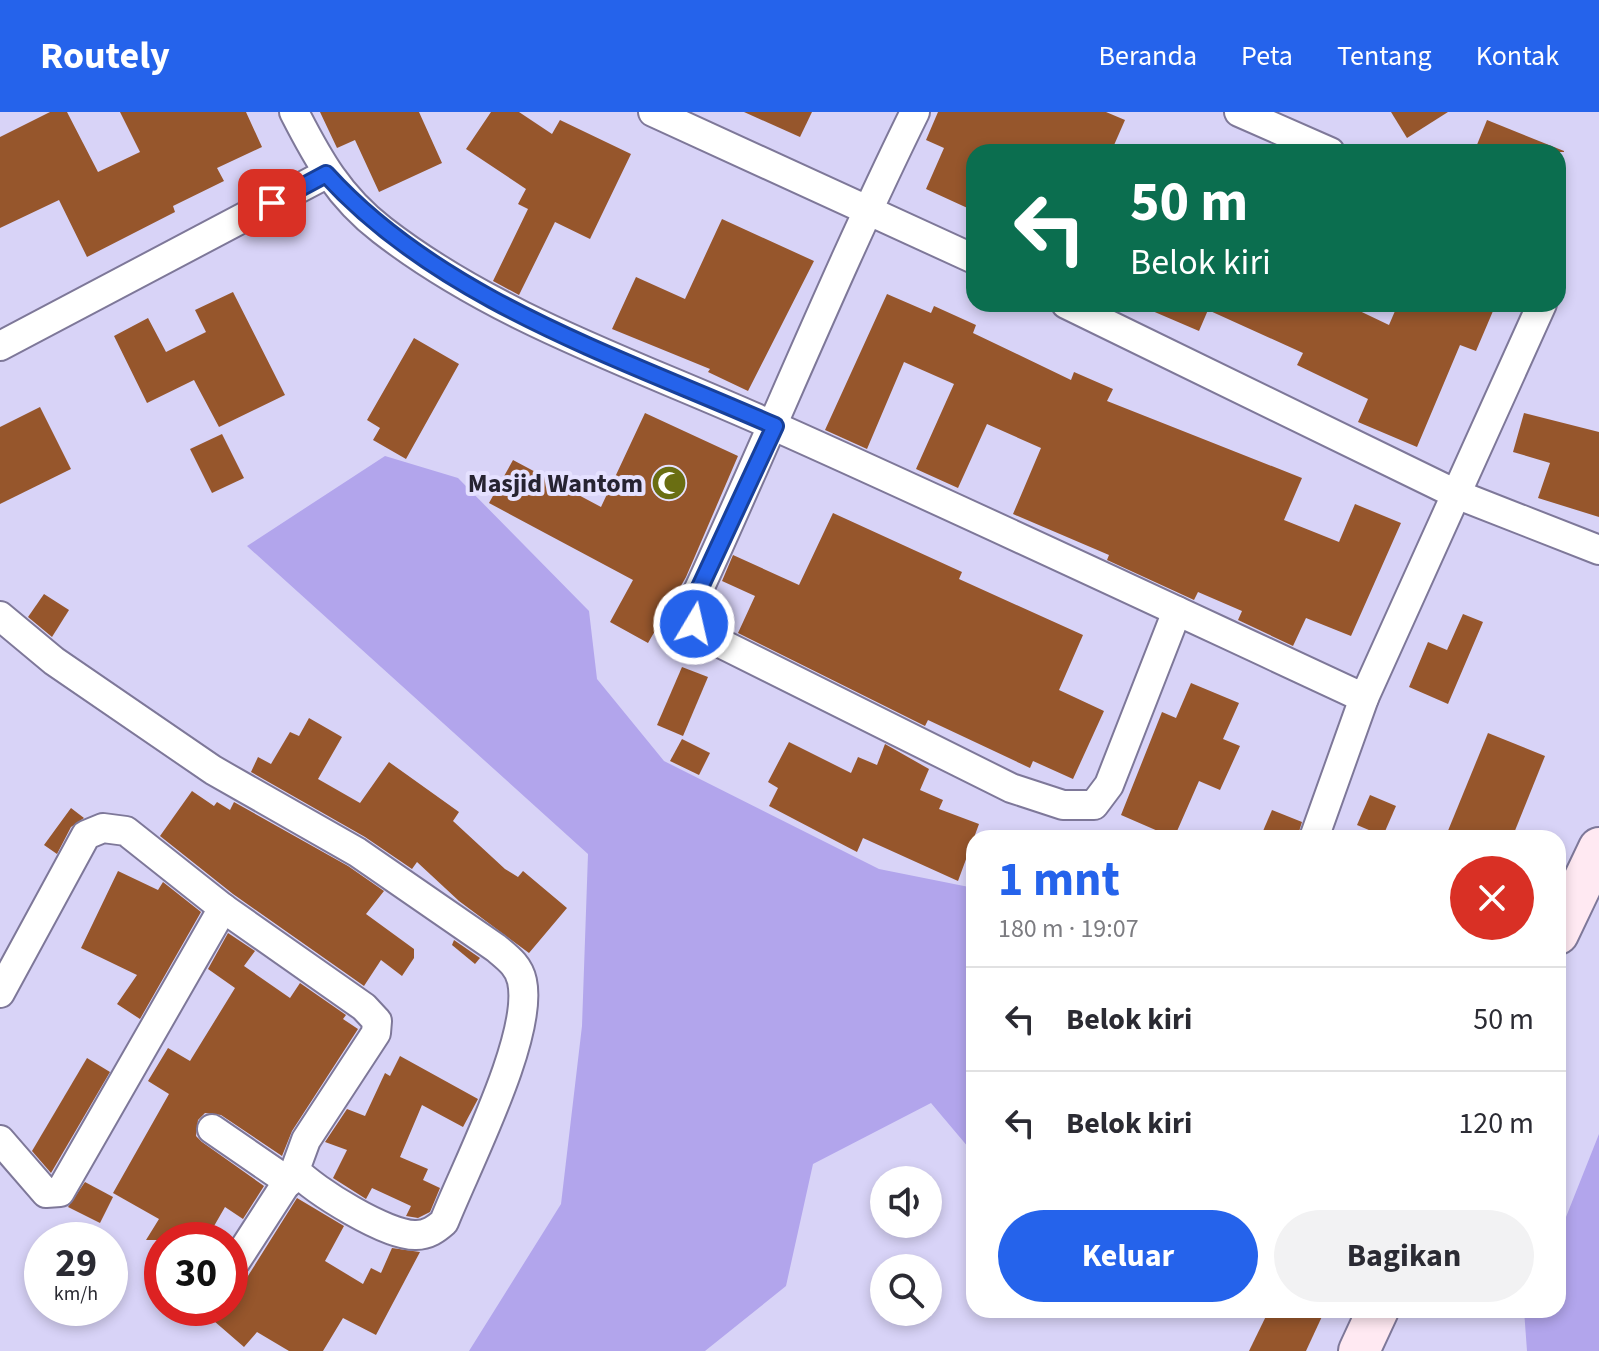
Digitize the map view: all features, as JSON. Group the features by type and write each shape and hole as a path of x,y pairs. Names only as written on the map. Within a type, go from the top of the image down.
{"street":[{"path":"294,112 326,174 382,230 502,305 775,426 1364,698"},
{"path":"653,112 966,255"},
{"path":"915,112 868,208 775,426 694,600 692,611 698,631 1011,788 1074,807 1094,805 1109,785 1177,611"},
{"path":"1239,112 1312,144"},
{"path":"0,346 326,174"},
{"path":"1082,312 1456,494 1599,550"},
{"path":"1317,830 1364,698 1538,312"},
{"path":"0,616 54,661 213,770 357,852 515,964 525,998 519,1036 444,1222 434,1231 417,1235 402,1233 359,1214 212,1129"},
{"path":"0,993 86,835 103,828 126,831 223,908 364,1007 377,1021 376,1033 306,1140 292,1176 248,1243"},
{"path":"1566,917 1599,848"},
{"path":"0,1140 46,1193 60,1192 223,908"},
{"path":"1359,1351 1374,1318"}],"shaded area":[{"path":"385,456 458,478 589,611 597,679 664,761 879,869 966,886 966,1145 931,1103 813,1164 786,1286 705,1351 469,1351 561,1204 582,1026 588,854 247,546"},
{"path":"1599,1134 1599,1351 1527,1351 1525,1318 1566,1318 1566,1217"}],"building":[{"path":"50,112 67,112 98,172 140,152 120,112 246,112 262,147 217,168 224,181 173,206 175,212 87,257 59,200 0,228 0,137"},
{"path":"320,112 419,112 442,163 379,192 355,140 337,148"},
{"path":"491,112 519,112 552,134 560,120 631,154 590,239 555,222 519,295 493,281 528,209 518,204 526,189 466,149"},
{"path":"744,112 812,112 800,137"},
{"path":"938,112 1106,112 1125,120 1114,144 966,144 966,207 926,189 944,148 926,140"},
{"path":"1391,112 1448,112 1407,138"},
{"path":"1487,120 1547,144 1477,144"},
{"path":"722,219 814,261 748,391 708,372 710,369 612,329 636,277 685,299"},
{"path":"233,292 285,395 219,427 194,380 147,403 114,336 148,318 166,352 206,332 195,310"},
{"path":"887,294 931,313 934,306 976,325 973,333 1071,380 1074,372 1113,389 1107,401 1302,478 1284,520 1339,542 1355,504 1401,523 1351,636 1306,618 1293,646 1238,620 1242,611 1198,592 1194,600 1107,560 1109,555 1013,514 1041,448 987,424 958,488 916,469 954,384 904,362 867,449 825,430"},
{"path":"1155,312 1207,312 1199,331"},
{"path":"1212,312 1362,312 1389,325 1395,312 1493,312 1476,351 1460,345 1417,447 1358,422 1368,399 1297,365 1303,353"},
{"path":"414,338 459,364 406,459 373,440 380,428 367,420"},
{"path":"40,407 71,469 0,504 0,427"},
{"path":"645,413 738,456 686,577 648,643 610,622 633,580 489,503 513,460 601,507"},
{"path":"1524,413 1599,432 1599,517 1538,498 1550,463 1513,452"},
{"path":"222,434 244,478 212,493 190,449"},
{"path":"833,513 962,572 959,579 1083,635 1059,690 1104,711 1073,779 1033,761 1030,768 928,720 925,726 738,633 755,596 722,581 733,555 799,585"},
{"path":"44,594 69,610 52,637 28,617"},
{"path":"1463,614 1483,622 1448,704 1409,687 1428,642 1447,650"},
{"path":"682,667 708,677 683,736 657,725"},
{"path":"1191,683 1239,703 1223,739 1240,746 1220,790 1199,781 1178,830 1156,830 1121,815 1162,712 1176,718"},
{"path":"309,718 342,737 318,779 360,803 389,762 459,812 453,821 505,869 518,877 523,871 567,908 529,953 459,901 417,862 412,869 365,837 251,772 258,757 271,764 290,732 299,736"},
{"path":"1488,733 1545,756 1515,830 1448,830"},
{"path":"682,739 710,753 699,775 670,761"},
{"path":"789,742 851,773 858,757 877,765 885,744 929,769 920,790 943,800 939,809 979,824 977,830 966,830 966,859 958,881 863,838 857,852 769,806 778,788 768,782"},
{"path":"192,791 214,806 217,802 230,810 234,802 348,866 384,891 366,914 414,949 414,958 402,976 381,960 364,986 233,894 160,836"},
{"path":"1370,795 1396,806 1386,830 1369,830 1357,825"},
{"path":"71,808 84,818 71,827 57,854 44,845"},
{"path":"1272,810 1302,822 1300,830 1263,830"},
{"path":"118,871 158,890 163,882 201,912 140,1019 117,1004 137,975 81,948"},
{"path":"228,933 255,951 244,966 290,998 300,983 346,1015 343,1019 358,1029 292,1131 282,1156 221,1115 205,1113 198,1120 196,1136 202,1142 264,1186 243,1219 225,1207 216,1222 157,1222 159,1219 113,1193 169,1094 148,1081 168,1048 190,1061 235,988 208,969"},
{"path":"454,940 480,958 475,964 452,945"},
{"path":"400,1056 478,1099 463,1127 422,1105 400,1157 428,1169 423,1180 440,1188 430,1212 418,1218 406,1216 411,1206 372,1188 366,1199 333,1178 347,1150 325,1142 347,1109 365,1116 385,1073 390,1076"},
{"path":"87,1058 110,1072 51,1173 32,1151"},
{"path":"85,1182 113,1197 100,1222 68,1207"},
{"path":"297,1198 344,1226 325,1261 363,1284 371,1268 381,1273 392,1248 420,1252 376,1335 343,1318 323,1351 289,1351 257,1332 244,1347 220,1326 248,1326 248,1276"},
{"path":"1265,1318 1321,1318 1306,1351 1249,1351"}],"place":[{"name":"Masjid Wantom","path":"669,483"}],"route":[{"path":"272,203 326,174 382,230 443,272 502,305 775,426 694,600 694,624"}]}
